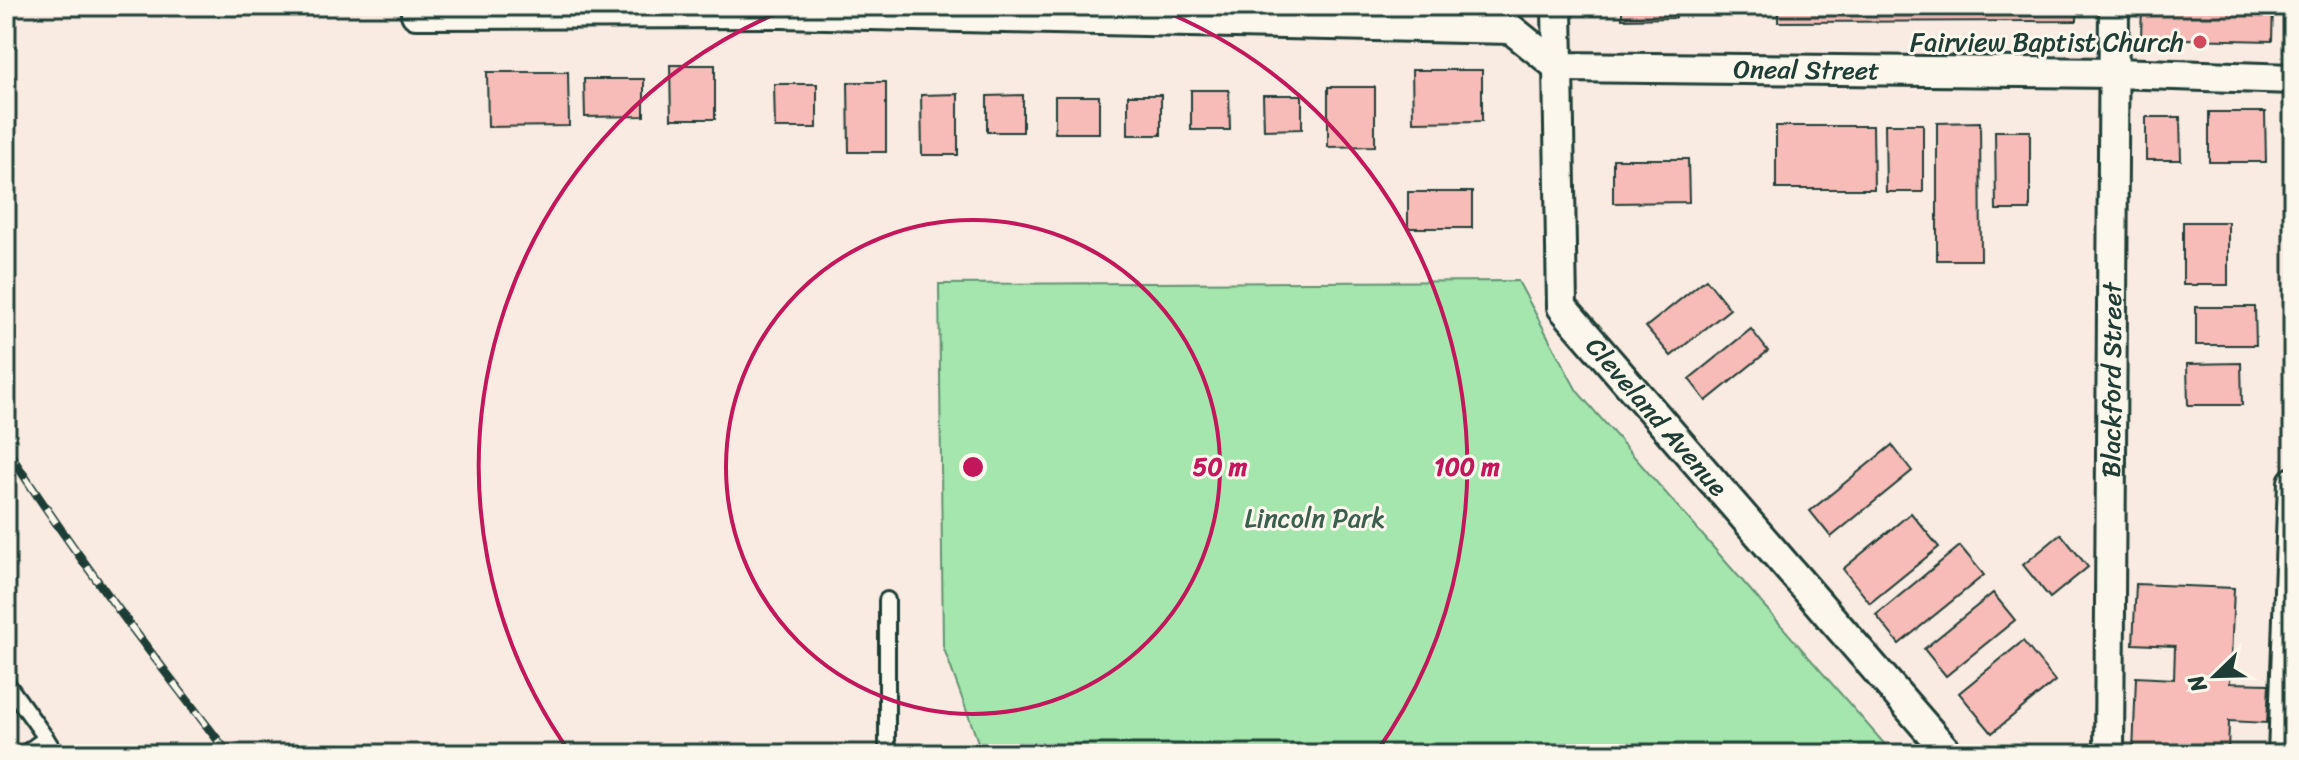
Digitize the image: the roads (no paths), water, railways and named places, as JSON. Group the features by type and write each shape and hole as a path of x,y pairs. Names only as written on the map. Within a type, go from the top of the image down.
{"street":[{"name":"Cleveland Avenue","path":"1557,6 1562,307 1949,754"},
{"name":"Blackford Street","path":"2109,754 2114,6"},
{"path":"416,14 781,9 1511,29 1558,67"},
{"name":"Oneal Street","path":"1558,67 2115,73 2293,79"},
{"path":"2283,754 2293,482"}],"lane":[{"path":"887,600 887,754"},
{"path":"6,682 56,754"},
{"path":"24,754 46,738"}],"railway":[{"path":"6,448 84,563 224,748"}],"place":[{"name":"Fairview Baptist Church","path":"2200,42"}],"park label":[{"name":"Lincoln Park","path":"1315,518"}]}
